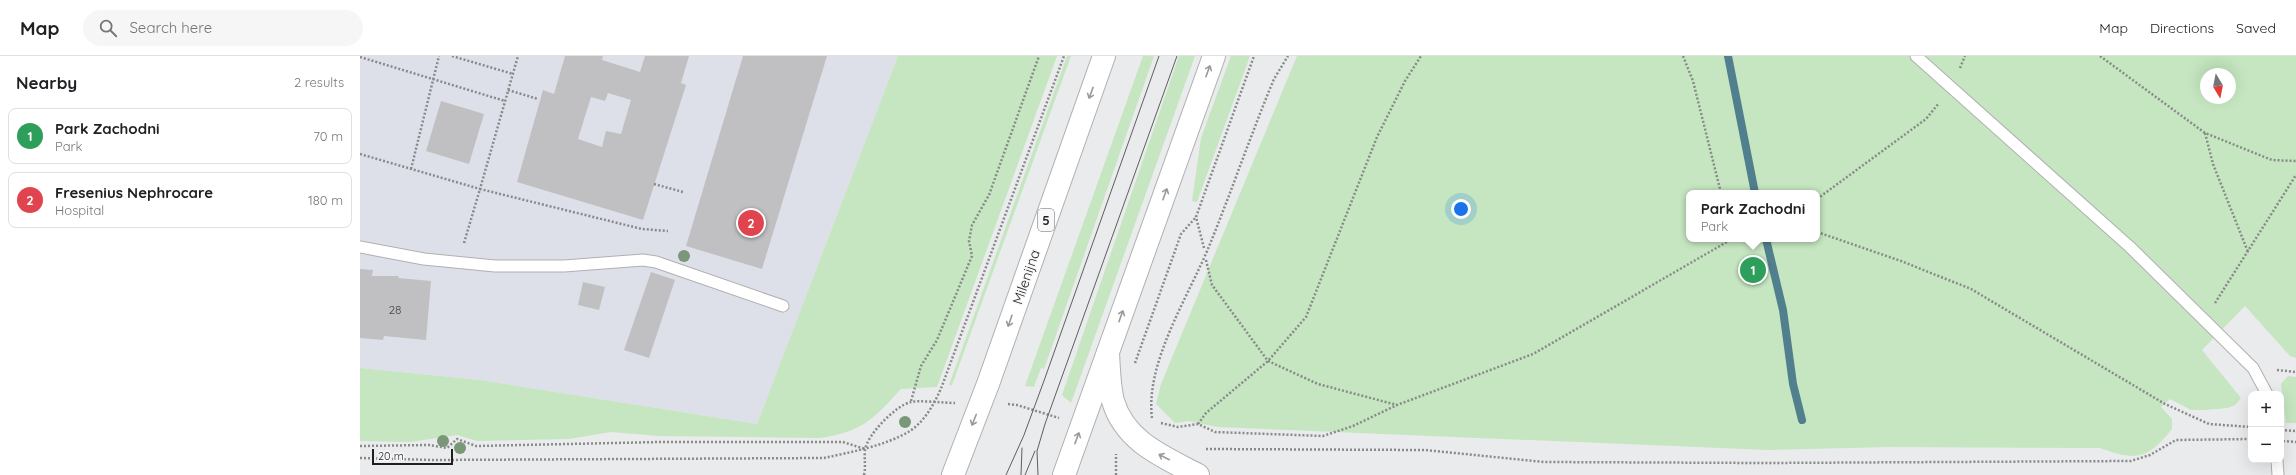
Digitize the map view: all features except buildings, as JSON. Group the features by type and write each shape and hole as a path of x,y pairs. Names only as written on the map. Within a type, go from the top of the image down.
{"main road":[{"name":"Milenijna","path":"953,475 991,376 1104,56"},
{"path":"1064,475 1214,56"},
{"path":"1108,353 1113,400 1117,413 1126,426 1147,448 1198,475"}],"lane":[{"path":"1916,56 2130,247 2253,368 2265,391"},
{"path":"360,247 458,264 495,266 564,266 643,260 656,262 783,306"},
{"path":"2277,463 2278,475"}],"path":[{"path":"411,169 439,56"},
{"path":"452,56 513,74"},
{"path":"458,264 518,56"},
{"path":"911,401 921,366 936,340 972,256 969,241 972,225 989,195 1039,56"},
{"path":"360,458 433,460 824,458 865,449 910,431 920,422 934,403 992,254 1064,56"},
{"path":"1134,365 1181,234 1196,217 1254,56"},
{"path":"1288,56 1274,80 1209,246 1167,341 1153,380 1150,403 1153,420 1178,427 1198,424 1215,432 1323,436 1353,426 1397,405 1533,354 1727,242"},
{"path":"1198,424 1206,413 1268,361 1306,317 1377,137 1405,80 1421,56"},
{"path":"1682,56 1693,81 1720,190"},
{"path":"2100,56 2205,133 2272,160 2296,161"},
{"path":"360,62 361,57 505,101"},
{"path":"1820,197 1926,119 1951,88"},
{"path":"508,90 538,99"},
{"path":"2205,133 2213,164 2248,252"},
{"path":"360,154 480,189 642,229 668,230"},
{"path":"2203,319 2248,252 2296,175"},
{"path":"654,184 683,192"},
{"path":"1196,217 1204,248"},
{"path":"1820,233 1901,261 1971,289 2165,404 2209,424 2248,426"},
{"path":"1206,260 1212,285 1268,361 1318,384 1397,405"},
{"path":"864,475 866,465 865,449 875,432 890,415 911,401 948,403"},
{"path":"1017,405 1061,419"},
{"path":"2284,430 2296,430"},
{"path":"360,446 429,445 447,448 458,439 476,446 638,442 843,442 865,449"},
{"path":"1199,449 1425,450 1544,462 1765,463 2131,461 2150,455 2176,440 2248,439"},
{"path":"2284,441 2296,442"},
{"path":"1116,464 1116,475"}],"shaded area":[{"path":"360,56 898,56 757,424 480,380 360,368"}],"green space":[{"path":"898,56 1057,56 937,387 901,389 882,409 857,428 847,432 820,438 659,436 611,432 569,439 477,441 457,435 410,442 360,441 360,368 480,380 757,424"},
{"path":"1067,56 1071,56 952,385 949,385"},
{"path":"1143,56 1154,56 1044,369 1041,368 1034,387 1025,386"},
{"path":"1179,56 1195,56 1071,403 1062,395"},
{"path":"1231,56 1250,56 1197,202 1192,201 1201,138"},
{"path":"1297,56 2296,56 2296,358 2290,356 2245,306 2202,350 2241,398 2235,405 2228,408 2204,410 2191,410 2170,399 2161,407 2172,419 2172,429 2155,447 2140,455 2123,455 2100,448 1889,447 1769,450 1217,427 1189,421 1175,423 1156,404 1161,384"},
{"path":"2288,376 2296,377 2296,423 2286,423 2284,391 2282,391 2281,384"}],"waterway":[{"path":"1728,56 1754,190"},
{"path":"1767,242 1783,310 1793,384 1802,420"}],"tram line":[{"path":"1006,475 1024,435 1045,378 1159,56"},
{"path":"1038,475 1037,451 1045,424 1177,56"},
{"path":"1021,475 1022,448"},
{"path":"1025,475 1035,451"}],"place":[{"name":"Fresenius Nephrocare","path":"751,223"},
{"name":"Park Zachodni","path":"1753,270"}]}
